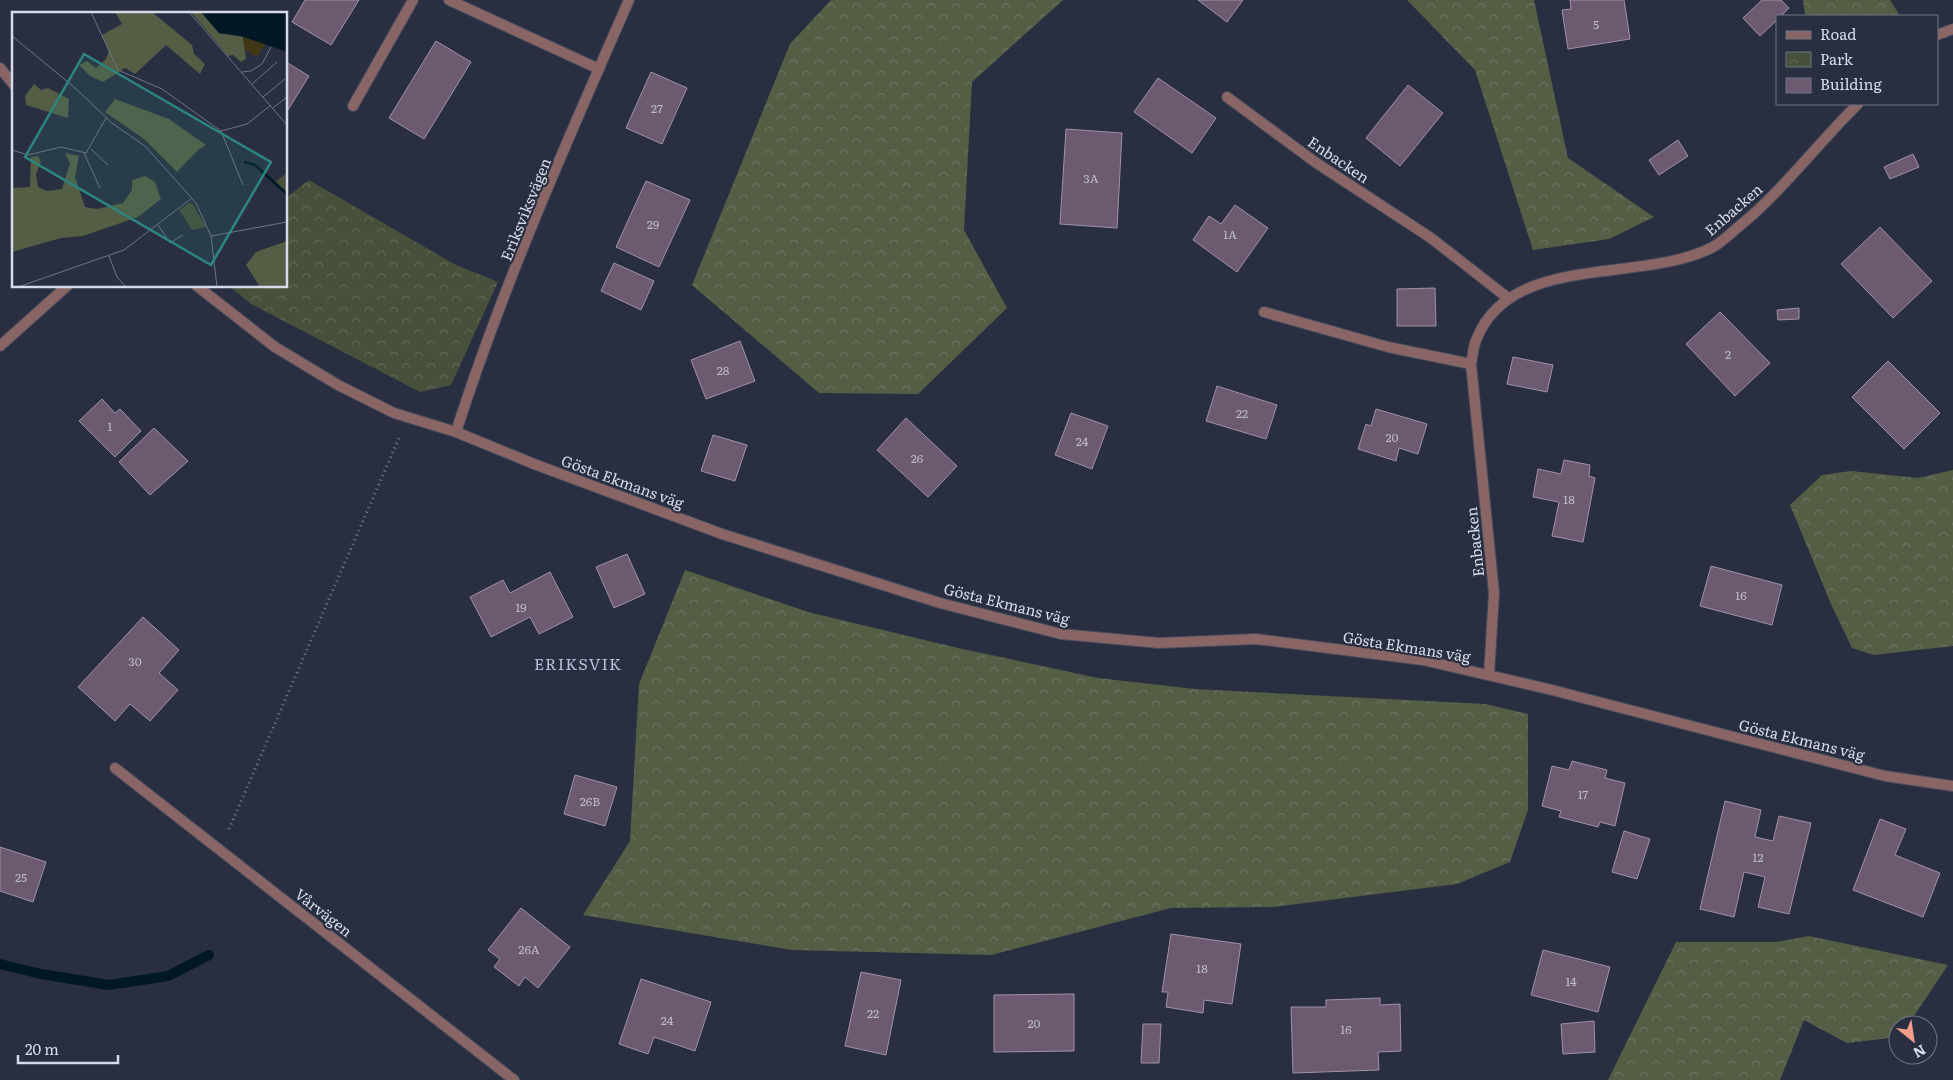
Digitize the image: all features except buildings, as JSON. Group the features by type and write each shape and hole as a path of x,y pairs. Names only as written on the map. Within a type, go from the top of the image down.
{"street":[{"path":"353,106 413,0"},
{"path":"449,0 599,69"},
{"name":"Eriksviksvägen","path":"456,432 473,379 629,0"},
{"path":"1938,35 1953,28"},
{"path":"0,68 12,83"},
{"name":"Enbacken","path":"1227,97 1315,162 1431,238 1508,298"},
{"name":"Enbacken","path":"1489,675 1494,593 1471,364 1476,338 1494,310 1508,298 1538,283 1645,266 1686,257 1714,247 1756,212 1857,105"},
{"path":"0,346 65,288"},
{"name":"Gösta Ekmans väg","path":"200,288 275,347 338,385 394,413 456,432 534,464 722,534 940,602 1062,634 1159,643 1256,640 1423,660 1489,675 1885,776 1953,786"},
{"path":"1264,312 1388,347 1471,364"},
{"name":"Vårvägen","path":"115,768 514,1080"}],"path":[{"path":"220,849 408,417"}],"green space":[{"path":"831,0 1063,0 972,82 964,230 1007,308 918,394 819,393 692,285 790,44"},
{"path":"1407,0 1534,0 1568,158 1654,217 1609,239 1533,250 1475,70"},
{"path":"1803,0 1890,0 1899,15 1805,15"},
{"path":"309,180 454,264 498,282 451,385 420,392 251,304 231,288 288,288 288,196"},
{"path":"1953,470 1953,646 1874,655 1852,648 1831,604 1790,505 1822,475 1851,471 1918,478"},
{"path":"685,570 808,612 958,648 1098,678 1195,689 1485,704 1528,714 1528,810 1510,862 1457,884 1273,907 1171,908 991,955 792,950 583,915 630,841 639,684"},
{"path":"1809,936 1948,965 1915,1015 1888,1015 1888,1038 1847,1043 1804,1020 1780,1080 1608,1080 1676,942 1776,942"}],"waterway":[{"path":"0,964 41,974 109,985 168,976 209,955"}],"district":[{"name":"ERIKSVIK","path":"578,663"}]}
